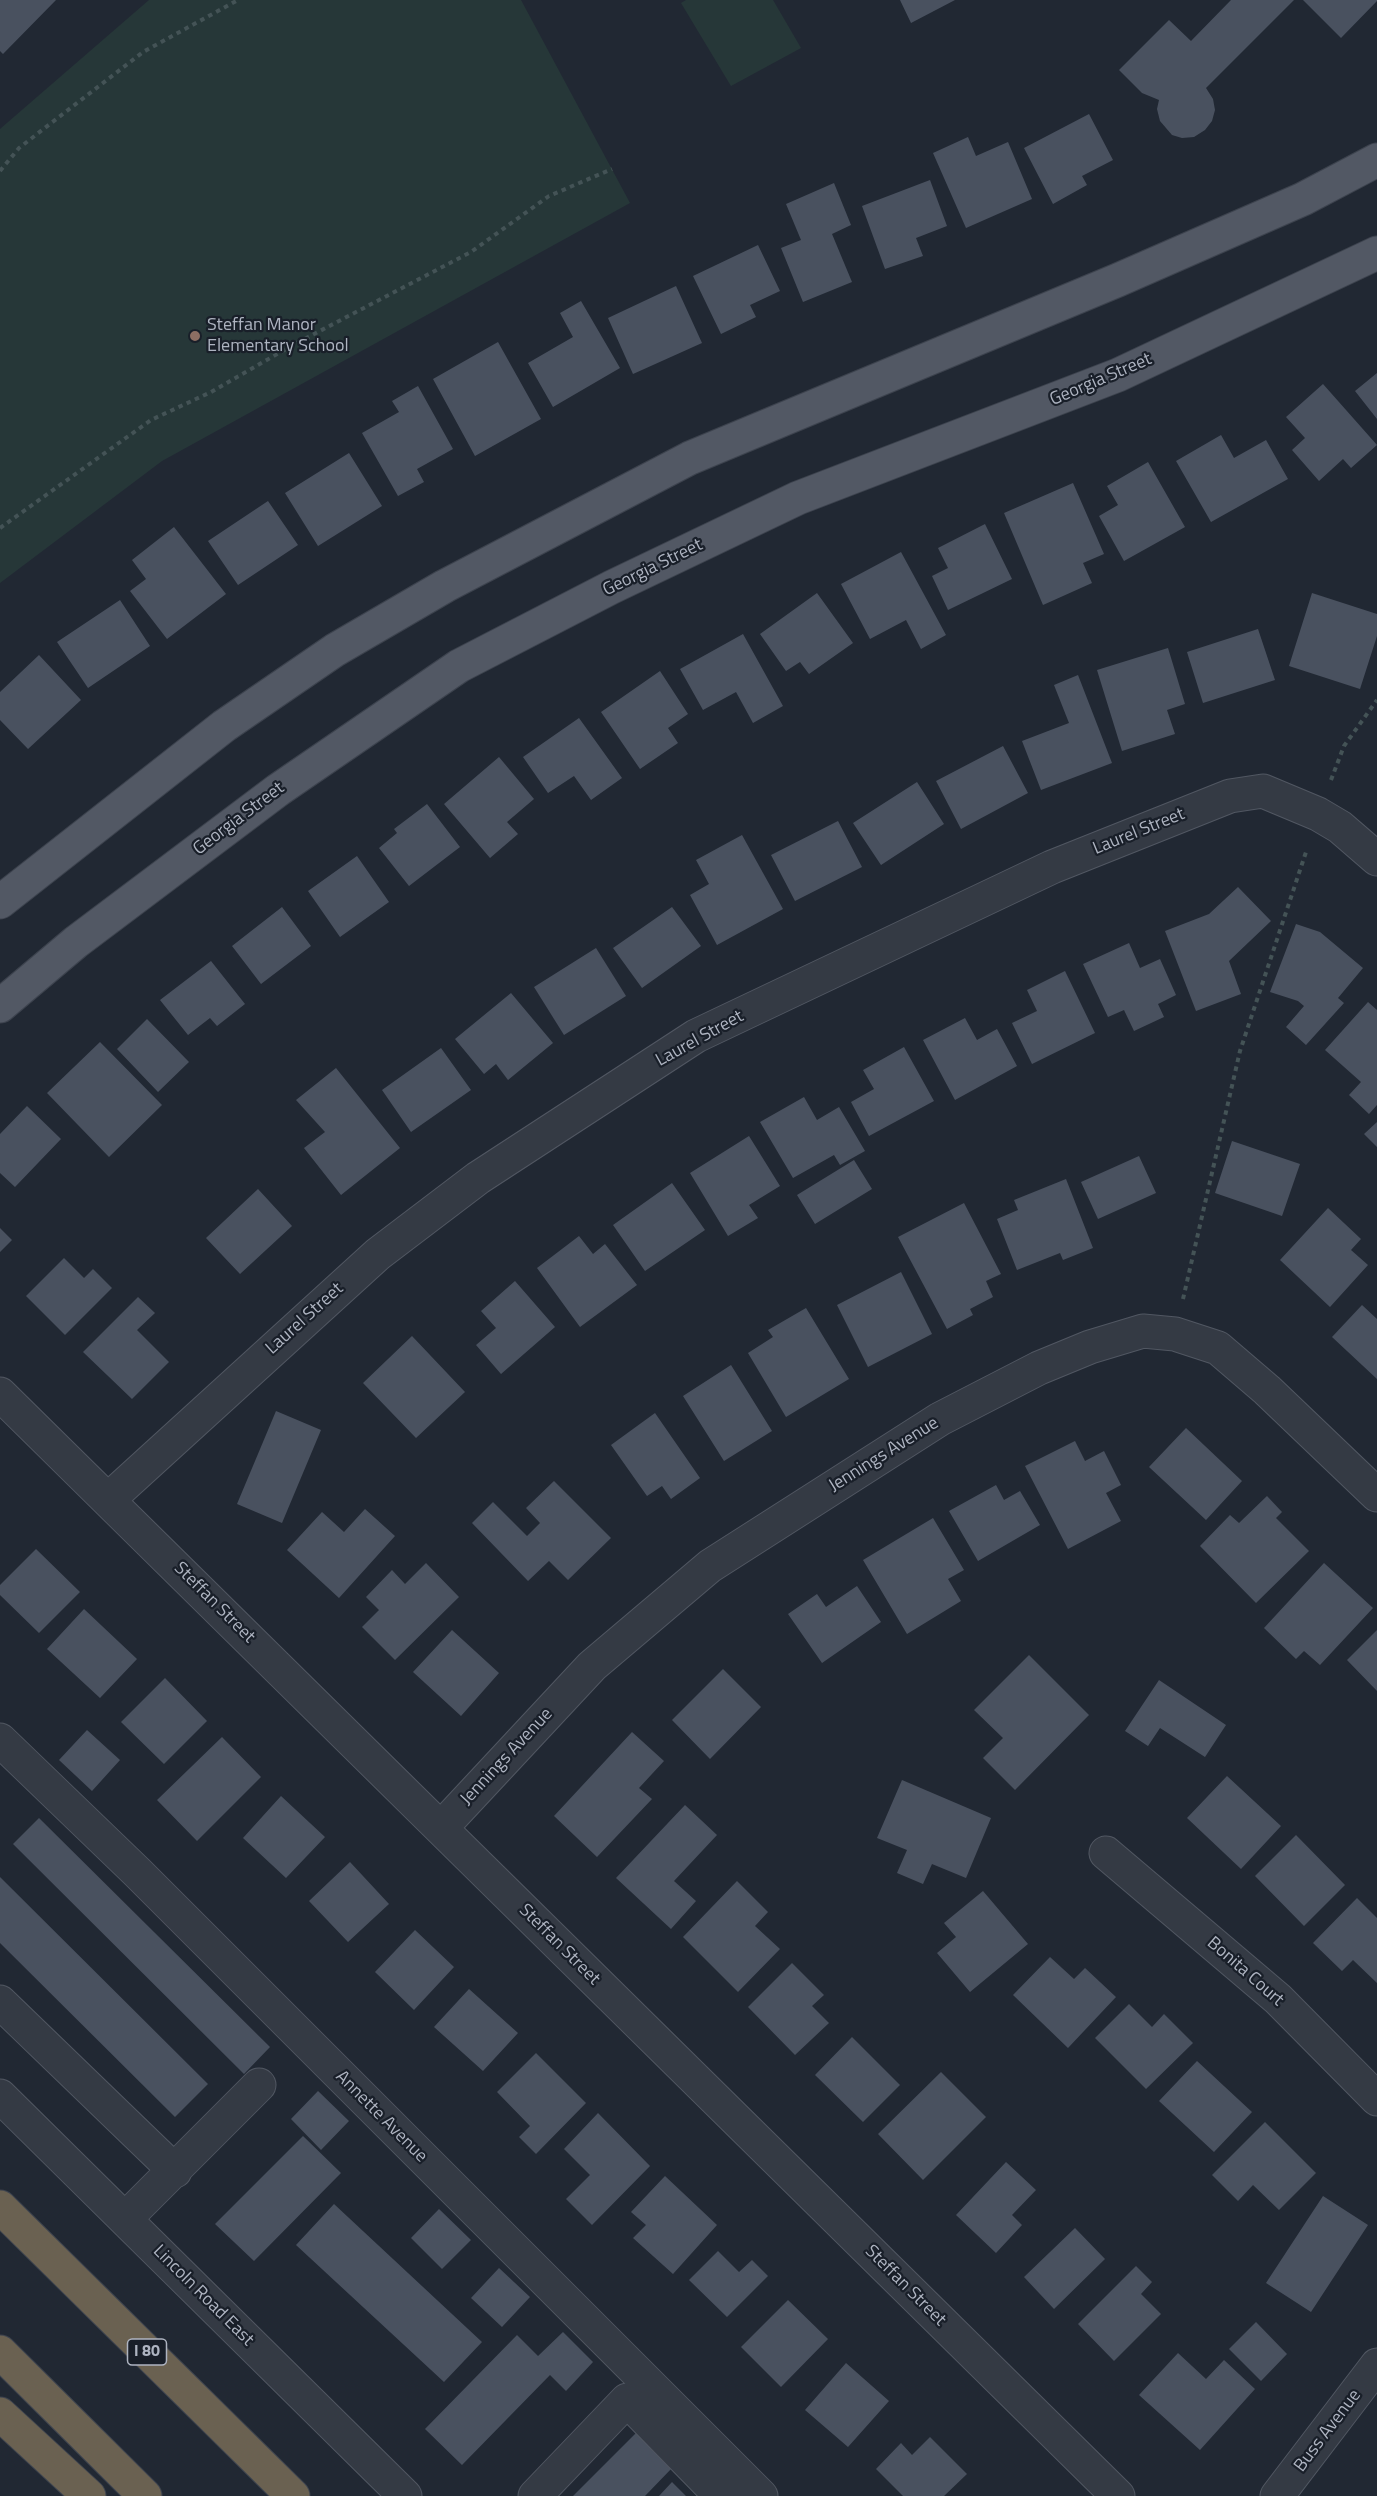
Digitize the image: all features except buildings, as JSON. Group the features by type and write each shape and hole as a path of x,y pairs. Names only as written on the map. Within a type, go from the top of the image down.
{"highway":[{"name":"I 80","path":"0,2207 293,2496"},
{"path":"0,2352 145,2496"},
{"path":"0,2415 89,2496"}],"main road":[{"path":"0,902 224,726 335,650 465,575 690,458 1128,275 1303,199 1377,159"},
{"name":"Georgia Street","path":"0,1006 76,942 278,790 459,666 612,587 798,498 1118,375 1377,253"}],"street":[{"name":"Laurel Street","path":"109,1499 378,1254 478,1178 696,1036 1052,867 1230,796 1263,791 1318,814 1340,826 1377,859"},
{"name":"Jennings Avenue","path":"441,1828 592,1666 720,1560 940,1419 1039,1368 1090,1347 1143,1331 1175,1334 1218,1348 1267,1390 1377,1495"},
{"name":"Steffan Street","path":"0,1394 1118,2496"},
{"name":"Annette Avenue","path":"0,1740 137,1872 761,2496"},
{"name":"Bonita Court","path":"1106,1853 1278,1999 1377,2099"},
{"path":"0,2002 175,2171"},
{"path":"125,2219 259,2085"},
{"name":"Lincoln Road East","path":"0,2096 405,2496"},
{"name":"Buss Avenue","path":"1278,2496 1377,2365"},
{"path":"535,2496 627,2400 721,2496"}],"path":[{"path":"0,171 20,148 143,52 238,0"},
{"path":"0,528 151,420 212,392 293,345 471,252 549,196 612,170"},
{"path":"1175,1334 1240,1051 1318,814 1344,746 1377,700"}],"shaded area":[{"name":"Steffan Manor Elementary School","path":"149,0 521,0 630,203 162,461 0,583 0,129"},
{"path":"686,0 773,0 801,48 731,86 681,3"}],"place":[{"name":"Steffan Manor Elementary School","path":"195,336"}]}
